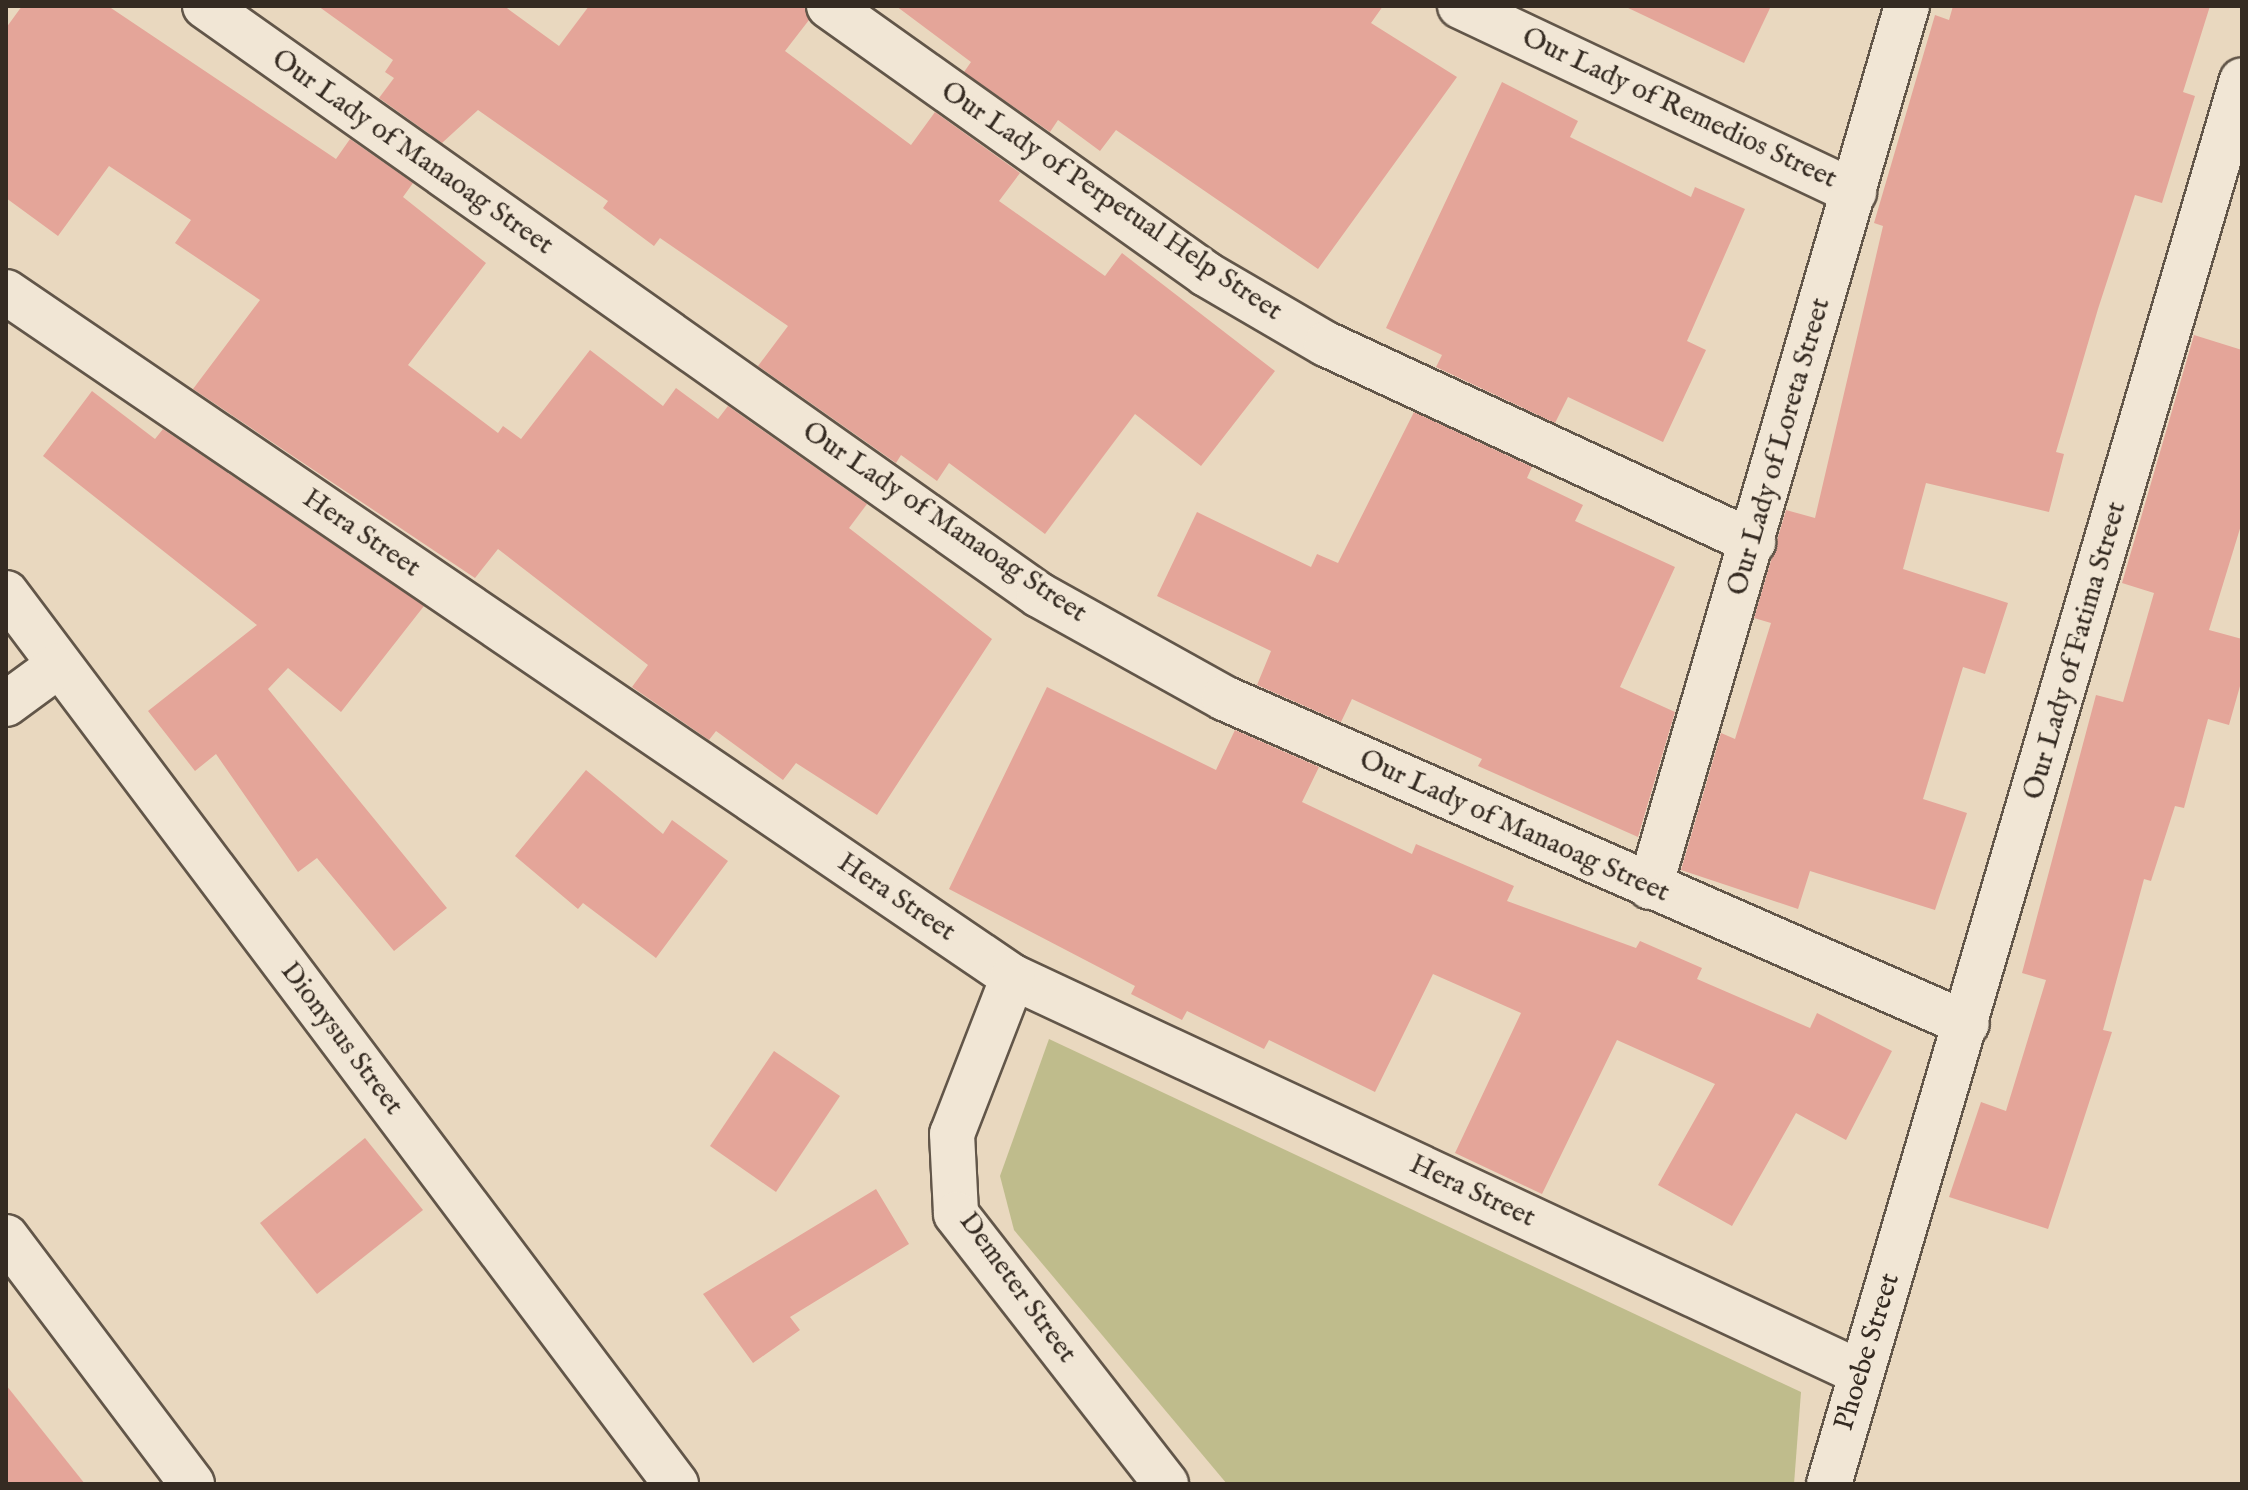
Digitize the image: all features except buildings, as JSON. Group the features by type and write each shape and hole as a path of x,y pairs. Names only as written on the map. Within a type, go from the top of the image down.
{"street":[{"name":"Our Lady of Manaoag Street","path":"205,6 1039,595 1224,698 1967,1024"},
{"name":"Our Lady of Perpetual Help Street","path":"829,6 1206,274 1326,344 1753,542"},
{"name":"Our Lady of Remedios Street","path":"1460,6 1854,192"},
{"name":"Our Lady of Loreta Street","path":"1650,887 1907,6"},
{"name":"Our Lady of Fatima Street","path":"1907,1221 2242,80"},
{"name":"Hera Street","path":"6,292 1013,977 1861,1373"},
{"name":"Dionysus Street","path":"6,593 676,1484"},
{"path":"6,704 59,665"},
{"name":"Demeter Street","path":"1013,977 952,1134 956,1214 1166,1484"},
{"name":"Phoebe Street","path":"1829,1484 1907,1221"},
{"path":"6,1237 192,1484"}],"shaded area":[{"path":"1049,1039 1801,1392 1794,1484 1227,1484 1014,1230 1000,1176"}]}
